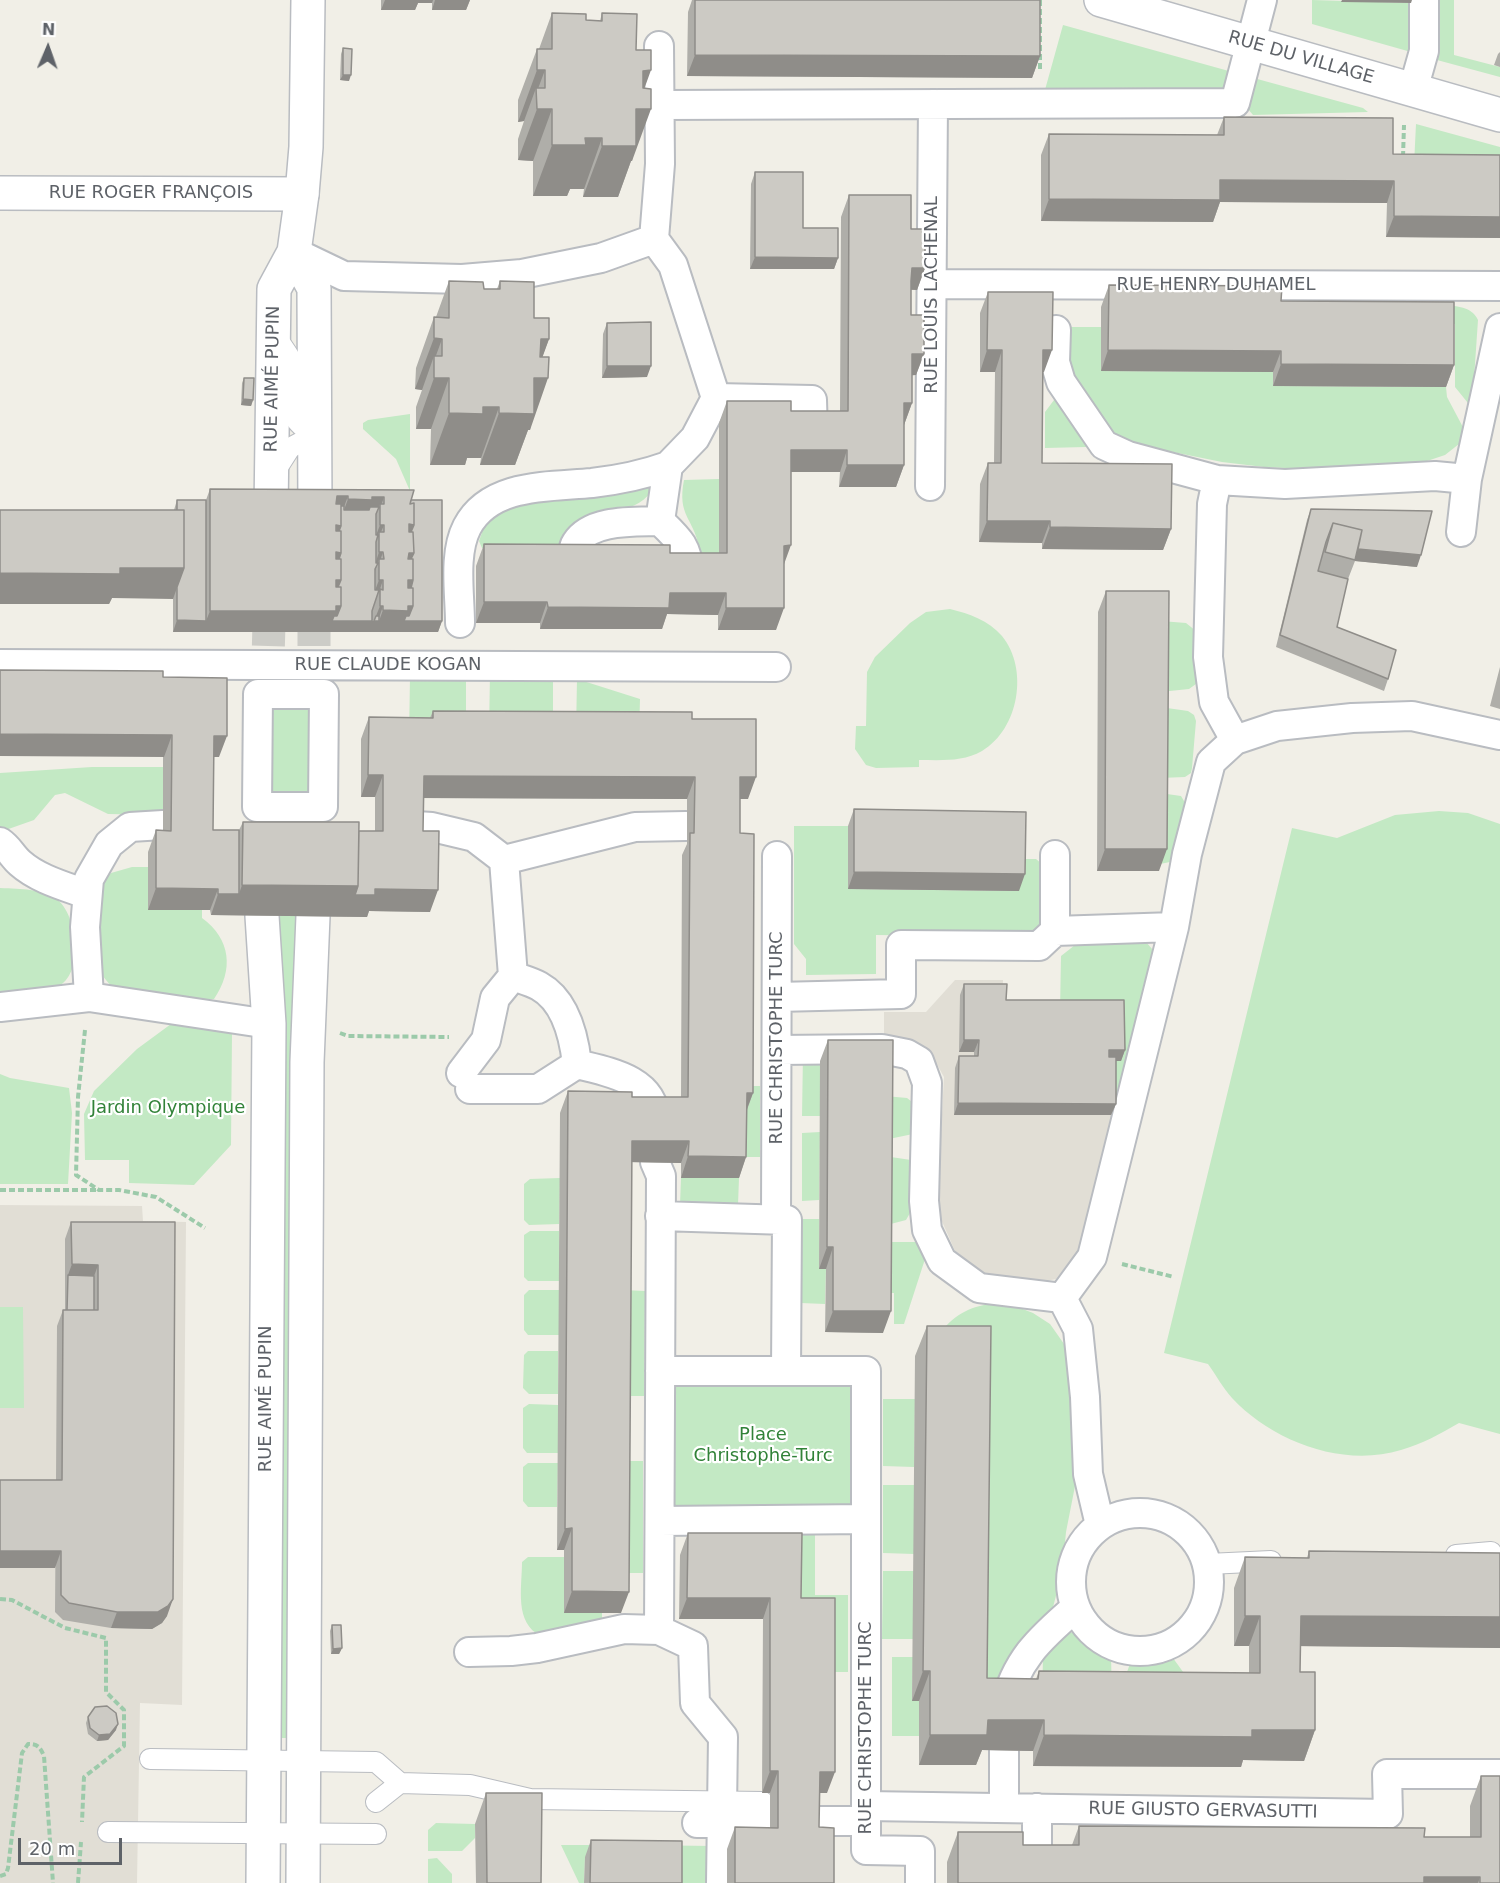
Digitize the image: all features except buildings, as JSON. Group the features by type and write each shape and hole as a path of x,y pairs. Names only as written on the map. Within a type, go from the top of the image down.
{"street":[{"name":"RUE AIMÉ PUPIN","path":"271,511 274,289 294,252 302,194 306,147 308,0"},
{"name":"RUE DU VILLAGE","path":"1101,0 1500,115"},
{"path":"661,105 1235,103 1262,0"},
{"path":"1413,90 1424,51 1424,0"},
{"path":"460,623 460,552 467,528 481,509 513,492 642,475 668,466 695,438 716,398 673,265 654,239 660,164 659,46"},
{"name":"RUE LOUIS LACHENAL","path":"930,486 933,104"},
{"name":"RUE ROGER FRANÇOIS","path":"0,193 302,194"},
{"path":"294,252 344,276 462,279 522,274 601,258 654,239"},
{"path":"294,252 314,288 315,511"},
{"name":"RUE HENRY DUHAMEL","path":"932,284 1500,286"},
{"path":"1461,532 1467,479 1500,328"},
{"path":"1056,330 1055,362 1061,382 1104,444 1128,456 1217,480 1285,484 1435,476 1467,479"},
{"path":"716,398 812,400 813,433"},
{"path":"660,521 668,466"},
{"path":"1217,480 1212,504 1208,657 1214,702 1235,740"},
{"path":"573,567 574,545 587,531 623,523 660,521 681,541 688,556 690,575"},
{"name":"RUE CLAUDE KOGAN","path":"0,663 776,667"},
{"path":"1062,1298 1092,1257 1174,927 1187,854 1211,762 1235,740 1276,726 1352,718 1413,706 1500,735"},
{"path":"89,997 86,894 89,879 109,844 130,826 163,825"},
{"path":"416,826 432,827 474,837 504,860 513,976 495,998 486,1040 466,1081 538,1089 577,1064 612,1072 647,1091 655,1105 655,1119"},
{"path":"504,860 635,827 686,826"},
{"path":"0,842 10,849 19,862 50,881 86,894"},
{"name":"RUE CHRISTOPHE TURC","path":"776,1220 777,855"},
{"path":"1055,855 1055,931"},
{"name":"RUE AIMÉ PUPIN","path":"262,916 268,1024 264,1883"},
{"path":"303,1883 309,1027 313,916"},
{"path":"777,997 901,994 901,945 1040,946 1055,931 1174,927"},
{"path":"513,976 541,987 560,1006 575,1043 577,1064"},
{"path":"0,1007 89,997 268,1024"},
{"path":"777,1050 882,1048 907,1054 919,1061 927,1083 924,1201 927,1230 942,1261 979,1288 1062,1298"},
{"path":"655,1162 661,1176 659,1630"},
{"path":"660,1216 787,1220 786,1371"},
{"path":"1062,1298 1078,1329 1085,1396 1088,1474 1100,1525"},
{"name":"RUE CHRISTOPHE TURC","path":"660,1371 866,1371 866,1850 920,1851 920,1883"},
{"path":"1142,1512 1164,1516 1184,1527 1198,1544 1208,1564 1210,1587 1204,1610 1191,1629 1173,1644 1150,1651 1127,1651 1106,1642 1088,1627 1075,1608 1070,1586 1073,1562 1083,1542 1100,1525 1120,1515 1142,1512"},
{"path":"660,1521 866,1519"},
{"path":"1004,1709 1009,1686 1023,1659 1045,1634 1075,1608"},
{"path":"470,1652 537,1648 624,1629 659,1630 693,1646 695,1703 723,1737 714,1816 721,1883"},
{"path":"1004,1751 1004,1808"},
{"name":"RUE GIUSTO GERVASUTTI","path":"812,1821 866,1813 1004,1808 1388,1814 1387,1774 1500,1774"},
{"path":"1037,1808 1037,1876"},
{"path":"714,1816 767,1812"}],"lane":[{"path":"272,331 291,361 292,415 302,427 314,435 290,448 272,477"},
{"path":"1437,1557 1491,1552"},
{"path":"1208,1564 1288,1561"},
{"path":"150,1759 376,1762 400,1783 470,1785 530,1799 714,1816"},
{"path":"376,1802 400,1783"},
{"path":"108,1833 376,1834"}],"path":[{"path":"1040,0 1040,104"},
{"path":"1403,159 1404,125 1413,90"},
{"path":"1392,125 1404,125"},
{"path":"89,997 78,1097 76,1175 99,1190"},
{"path":"309,1027 348,1036 477,1037 486,1040"},
{"path":"0,1190 119,1190 156,1197 204,1228"},
{"path":"1092,1257 1174,1277"},
{"path":"0,1599 12,1600 65,1628 106,1638 106,1692 124,1710 125,1728 124,1746 108,1758"},
{"path":"0,1876 6,1874 8,1868 22,1753 28,1744 35,1744 41,1748 44,1756 53,1883"}],"shaded area":[{"path":"955,980 1003,980 1002,1011 1119,1114 1083,1244 1056,1279 1026,1285 980,1272 955,1251 941,1219 938,1188 944,1077 929,1050 905,1039 884,1037 884,1012 926,1012"},
{"path":"0,1205 142,1206 143,1221 186,1222 182,1705 140,1703 137,1883 0,1883"}],"green space":[{"path":"1312,0 1411,3 1411,52 1312,24"},
{"path":"1437,0 1454,0 1454,55 1500,67 1500,77 1437,60"},
{"path":"1063,25 1236,73 1229,98 1043,97"},
{"path":"1250,77 1363,108 1368,112 1253,115 1243,103"},
{"path":"1416,124 1500,147 1500,166 1414,165"},
{"path":"1419,307 1460,307 1474,314 1478,320 1472,408 1455,387 1455,324 1446,323"},
{"path":"1062,327 1101,327 1101,371 1273,372 1274,386 1446,387 1447,397 1465,431 1459,444 1445,455 1424,462 1390,467 1307,469 1264,467 1222,462 1143,446 1111,437 1071,389"},
{"path":"1063,399 1091,444 1086,447 1045,448 1045,412 1054,400"},
{"path":"410,414 410,491 396,459 363,429 363,423 368,420"},
{"path":"719,479 719,575 700,575 699,547 684,509 682,492 684,480"},
{"path":"649,484 651,491 644,500 634,506 586,519 575,523 567,530 562,543 561,567 482,548 479,541 484,527 497,513 517,500"},
{"path":"950,609 972,616 991,626 1002,636 1010,650 1017,681 1016,698 1005,728 995,741 975,755 952,760 919,760 919,767 876,768 866,765 855,749 856,726 866,726 867,672 875,657 910,623 926,612"},
{"path":"1161,621 1186,623 1196,631 1197,677 1196,684 1189,689 1160,692"},
{"path":"490,673 553,675 553,733 489,733"},
{"path":"466,675 466,733 409,739 410,677"},
{"path":"577,679 640,699 639,734 576,733"},
{"path":"258,694 324,694 323,807 257,807"},
{"path":"1160,707 1188,711 1194,715 1196,721 1192,768 1191,773 1185,777 1160,778"},
{"path":"92,767 164,767 163,815 108,814 65,793 55,795 34,820 0,832 0,773"},
{"path":"1160,793 1181,796 1187,806 1175,861 1160,864"},
{"path":"1439,811 1468,813 1500,824 1500,1434 1459,1423 1424,1442 1401,1450 1378,1455 1355,1456 1332,1453 1309,1447 1267,1427 1232,1398 1208,1364 1164,1353 1292,828 1337,838 1395,815"},
{"path":"794,826 848,826 848,889 1019,891 1019,859 1036,859 1043,865 1042,933 1039,937 876,935 876,974 806,975 806,959 794,944"},
{"path":"132,867 148,867 148,910 202,910 202,918 219,935 224,945 227,966 225,977 214,999 196,1001 111,986 96,968 99,885 111,873"},
{"path":"0,888 42,892 60,902 67,911 76,946 75,956 69,976 53,989 0,999"},
{"path":"277,916 300,916 287,1738 281,1738 279,1734"},
{"path":"1146,942 1153,950 1153,961 1119,1114 1111,1115 1112,1069 1060,1012 1061,956 1075,945"},
{"name":"Jardin Olympique","path":"193,1022 232,1033 231,1145 194,1185 129,1183 129,1160 85,1160 84,1114 94,1091 137,1049 171,1024"},
{"path":"803,1054 845,1054 820,1116 802,1116"},
{"name":"Jardin Olympique","path":"0,1074 10,1078 69,1088 72,1113 68,1184 0,1184"},
{"path":"745,1086 760,1086 760,1157 739,1157"},
{"path":"885,1096 907,1098 916,1105 913,1134 884,1140"},
{"path":"820,1132 819,1200 802,1201 802,1133"},
{"path":"884,1156 911,1160 917,1168 910,1213 906,1220 883,1226"},
{"path":"560,1178 559,1224 529,1225 524,1220 524,1184 530,1179"},
{"path":"681,1178 739,1178 738,1205 680,1205"},
{"path":"802,1219 819,1219 819,1269 826,1269 825,1304 801,1303"},
{"path":"530,1231 559,1231 559,1281 528,1281 524,1277 524,1235"},
{"path":"883,1242 918,1242 926,1256 904,1324 894,1324 894,1293 883,1293"},
{"path":"529,1290 559,1290 559,1335 528,1335 524,1330 524,1295"},
{"path":"623,1290 645,1291 644,1396 623,1396"},
{"path":"996,1303 1015,1306 1033,1313 1050,1324 1069,1351 1076,1481 1066,1532 1062,1573 1052,1611 976,1708 940,1333 952,1320 965,1312 979,1306"},
{"path":"0,1307 23,1307 24,1408 0,1408"},
{"path":"528,1351 558,1351 558,1394 529,1394 523,1388 524,1355"},
{"name":"Place Christophe-Turc","path":"660,1371 866,1371 866,1519 660,1521"},
{"path":"883,1399 915,1399 914,1467 883,1466"},
{"path":"529,1404 558,1405 558,1453 527,1453 523,1448 523,1408"},
{"path":"622,1461 643,1461 643,1573 622,1573"},
{"path":"528,1463 558,1463 557,1507 528,1507 523,1501 523,1467"},
{"path":"883,1485 915,1485 914,1554 883,1553"},
{"path":"755,1535 815,1535 815,1595 848,1595 848,1672 827,1672 793,1619"},
{"path":"528,1557 564,1557 564,1613 602,1613 602,1621 541,1636 532,1630 523,1614 521,1604 522,1562"},
{"path":"883,1571 914,1571 913,1639 882,1639"},
{"path":"1069,1632 1098,1642 1111,1654 1112,1702 1042,1702 1043,1657"},
{"path":"1157,1652 1170,1654 1197,1691 1127,1672 1131,1661"},
{"path":"892,1657 913,1657 912,1701 919,1701 919,1736 892,1736"},
{"path":"436,1823 475,1824 475,1838 462,1851 428,1851 428,1830"},
{"path":"561,1845 622,1845 585,1857 584,1883 579,1883"},
{"path":"634,1845 714,1846 718,1883 676,1883"},
{"path":"437,1858 452,1874 452,1883 428,1883 428,1859"}],"tunnel":[{"path":"267,695 270,588"},
{"path":"314,588 314,695"}]}
